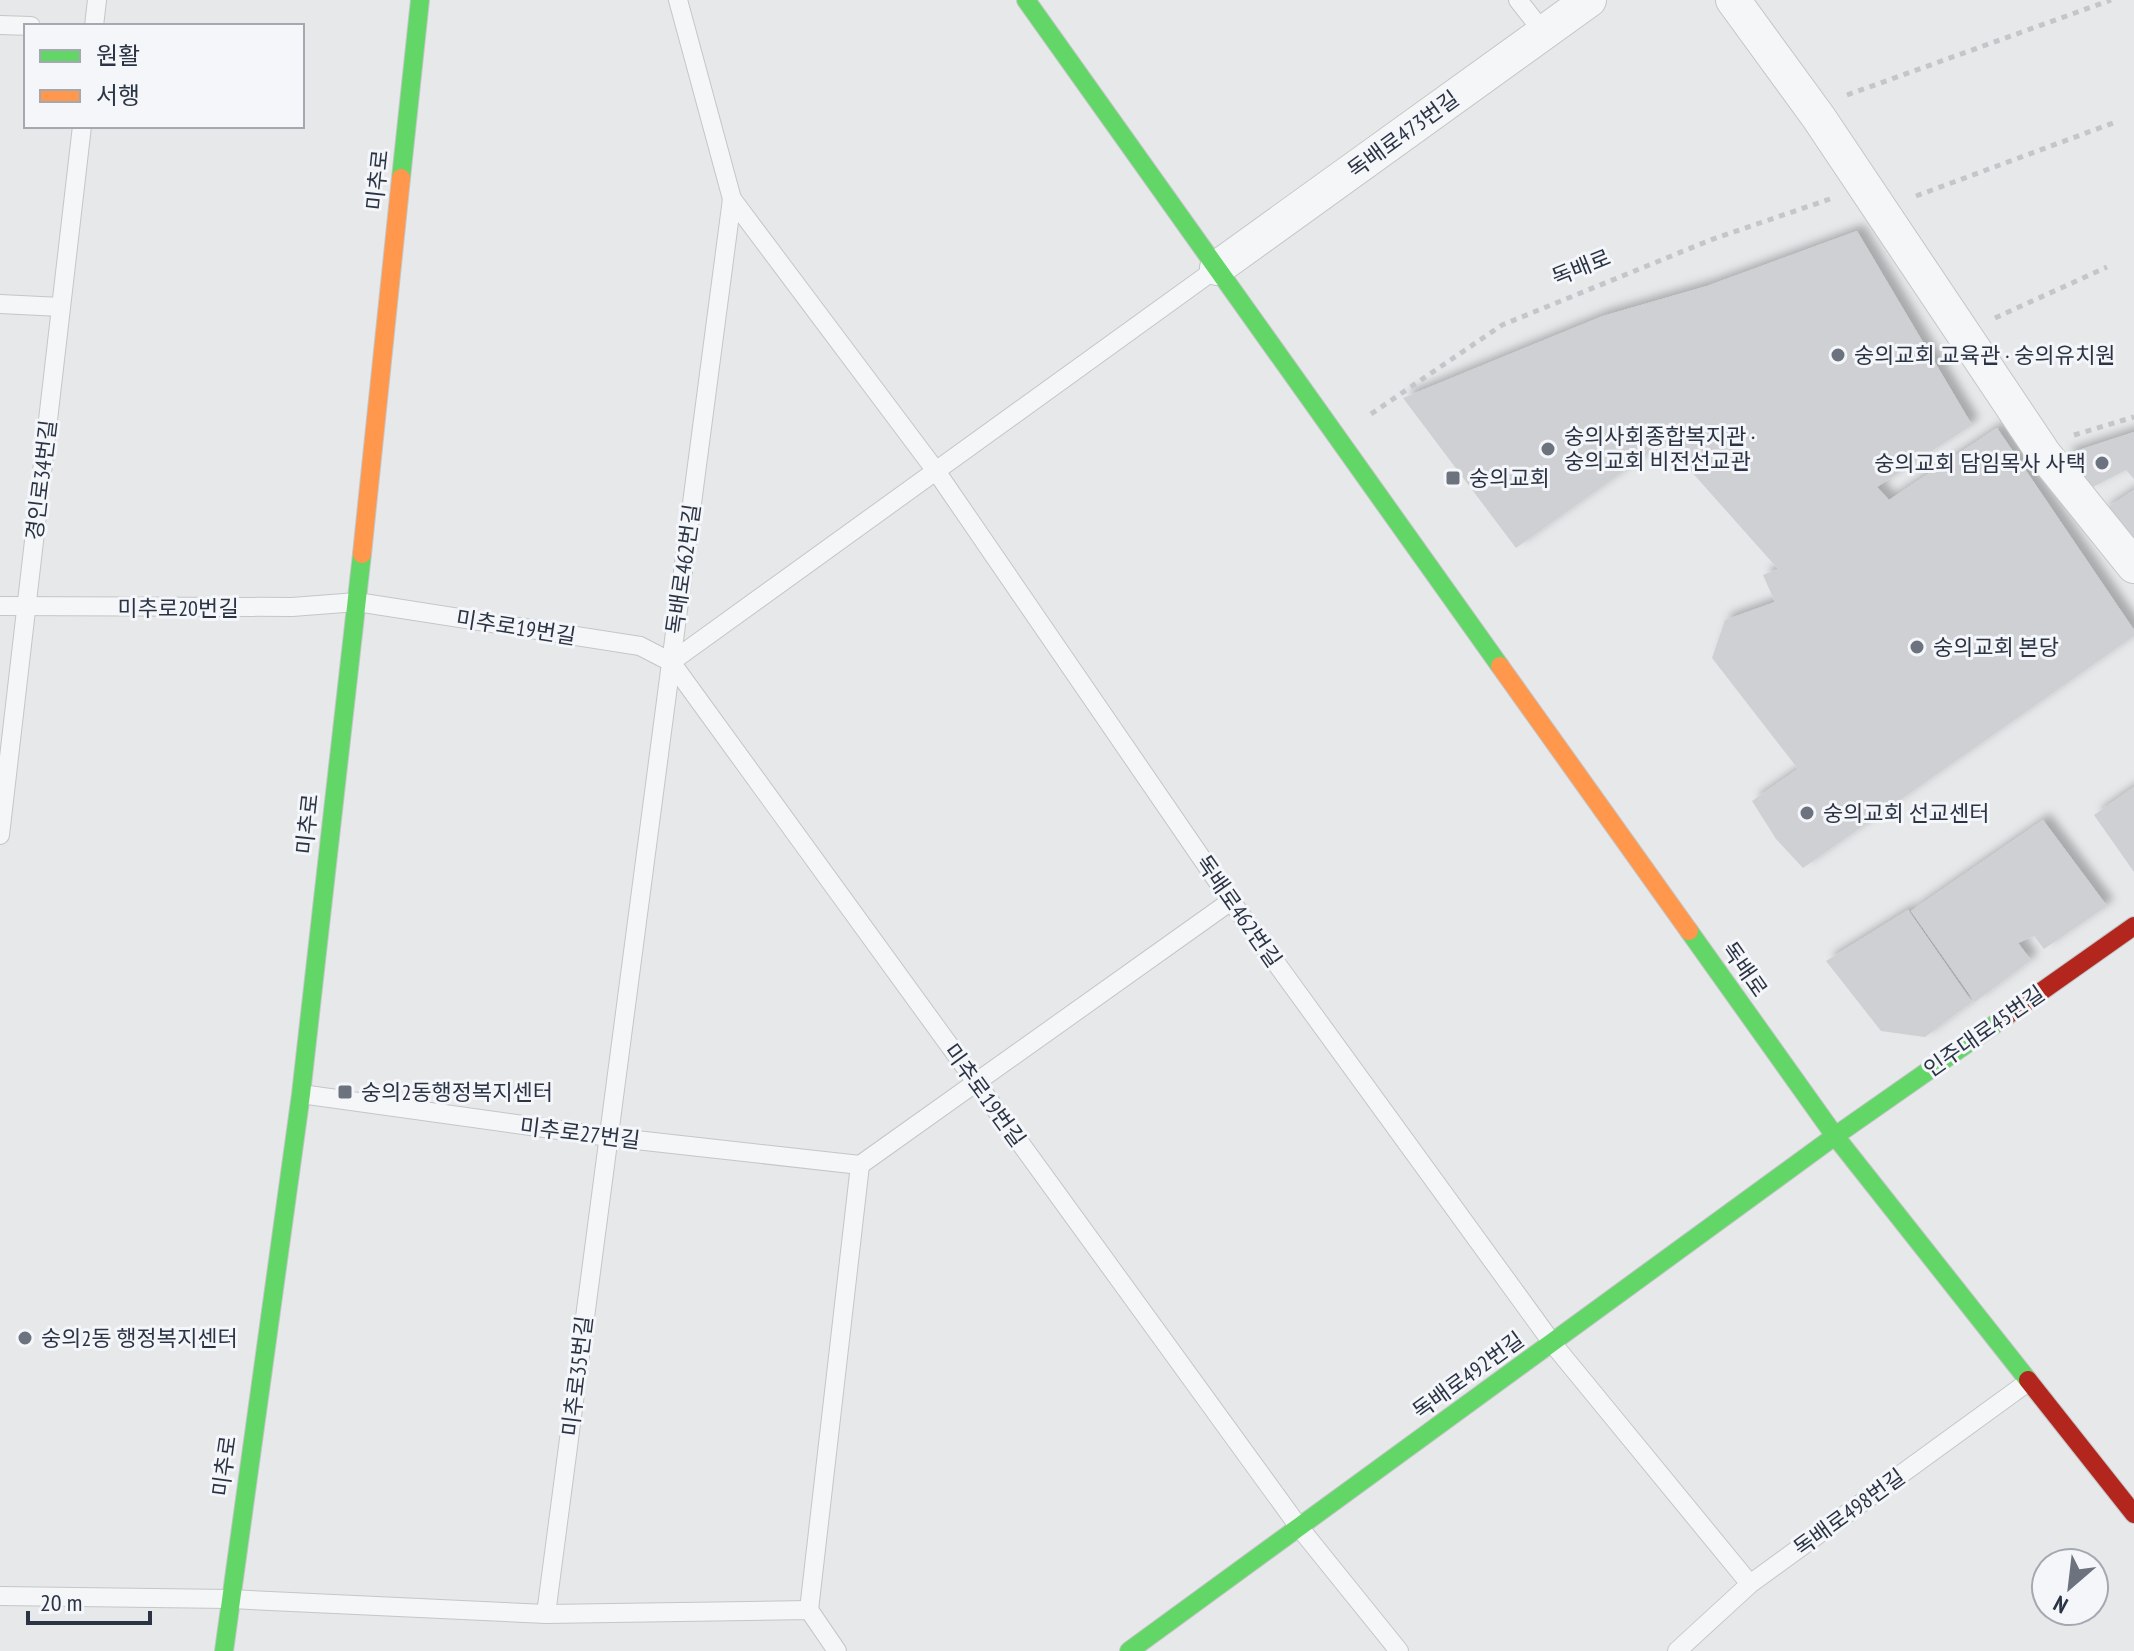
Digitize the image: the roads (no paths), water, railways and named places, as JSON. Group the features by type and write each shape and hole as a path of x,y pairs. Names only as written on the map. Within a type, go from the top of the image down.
{"street":[{"name":"미추로","path":"224,1651 301,1094 357,602 420,0"},
{"name":"독배로","path":"1026,0 1835,1136 2134,1514"},
{"name":"독배로473번길","path":"1217,268 1589,0"},
{"path":"1733,0 1874,198 2038,446 2134,566"},
{"name":"인주대로45번길","path":"1835,1136 2134,926"},
{"name":"독배로492번길","path":"1129,1651 1835,1136"}],"lane":[{"path":"94,24 97,0"},
{"name":"독배로462번길","path":"678,0 732,199 936,471 1231,901 1553,1344 1750,1584"},
{"path":"1518,0 1544,33"},
{"path":"0,25 24,26"},
{"name":"경인로34번길","path":"0,835 82,128"},
{"name":"독배로462번길","path":"671,662 732,199"},
{"path":"936,471 1217,268"},
{"path":"0,304 61,307"},
{"name":"독배로462번길","path":"671,662 936,471"},
{"name":"미추로20번길","path":"0,606 292,607 357,602"},
{"name":"미추로19번길","path":"357,602 640,646 671,662 1299,1527 1399,1651"},
{"path":"609,1137 671,662"},
{"path":"837,1651 809,1610 860,1165 1231,901"},
{"name":"미추로27번길","path":"301,1094 609,1137 860,1165"},
{"name":"미추로35번길","path":"546,1614 609,1137"},
{"name":"독배로498번길","path":"1677,1651 1750,1584 2028,1382"},
{"path":"0,1596 230,1599 546,1614 809,1610"}],"place":[{"name":"숭의교회 교육관 · 숭의유치원","path":"1838,355"},
{"name":"숭의사회종합복지관 · 숭의교회 비전선교관","path":"1548,449"},
{"name":"숭의교회 담임목사 사택","path":"2102,463"},
{"name":"숭의교회","path":"1453,478"},
{"name":"숭의교회 본당","path":"1917,647"},
{"name":"숭의교회 선교센터","path":"1807,813"},
{"name":"숭의2동행정복지센터","path":"345,1092"},
{"name":"숭의2동 행정복지센터","path":"25,1338"}]}
